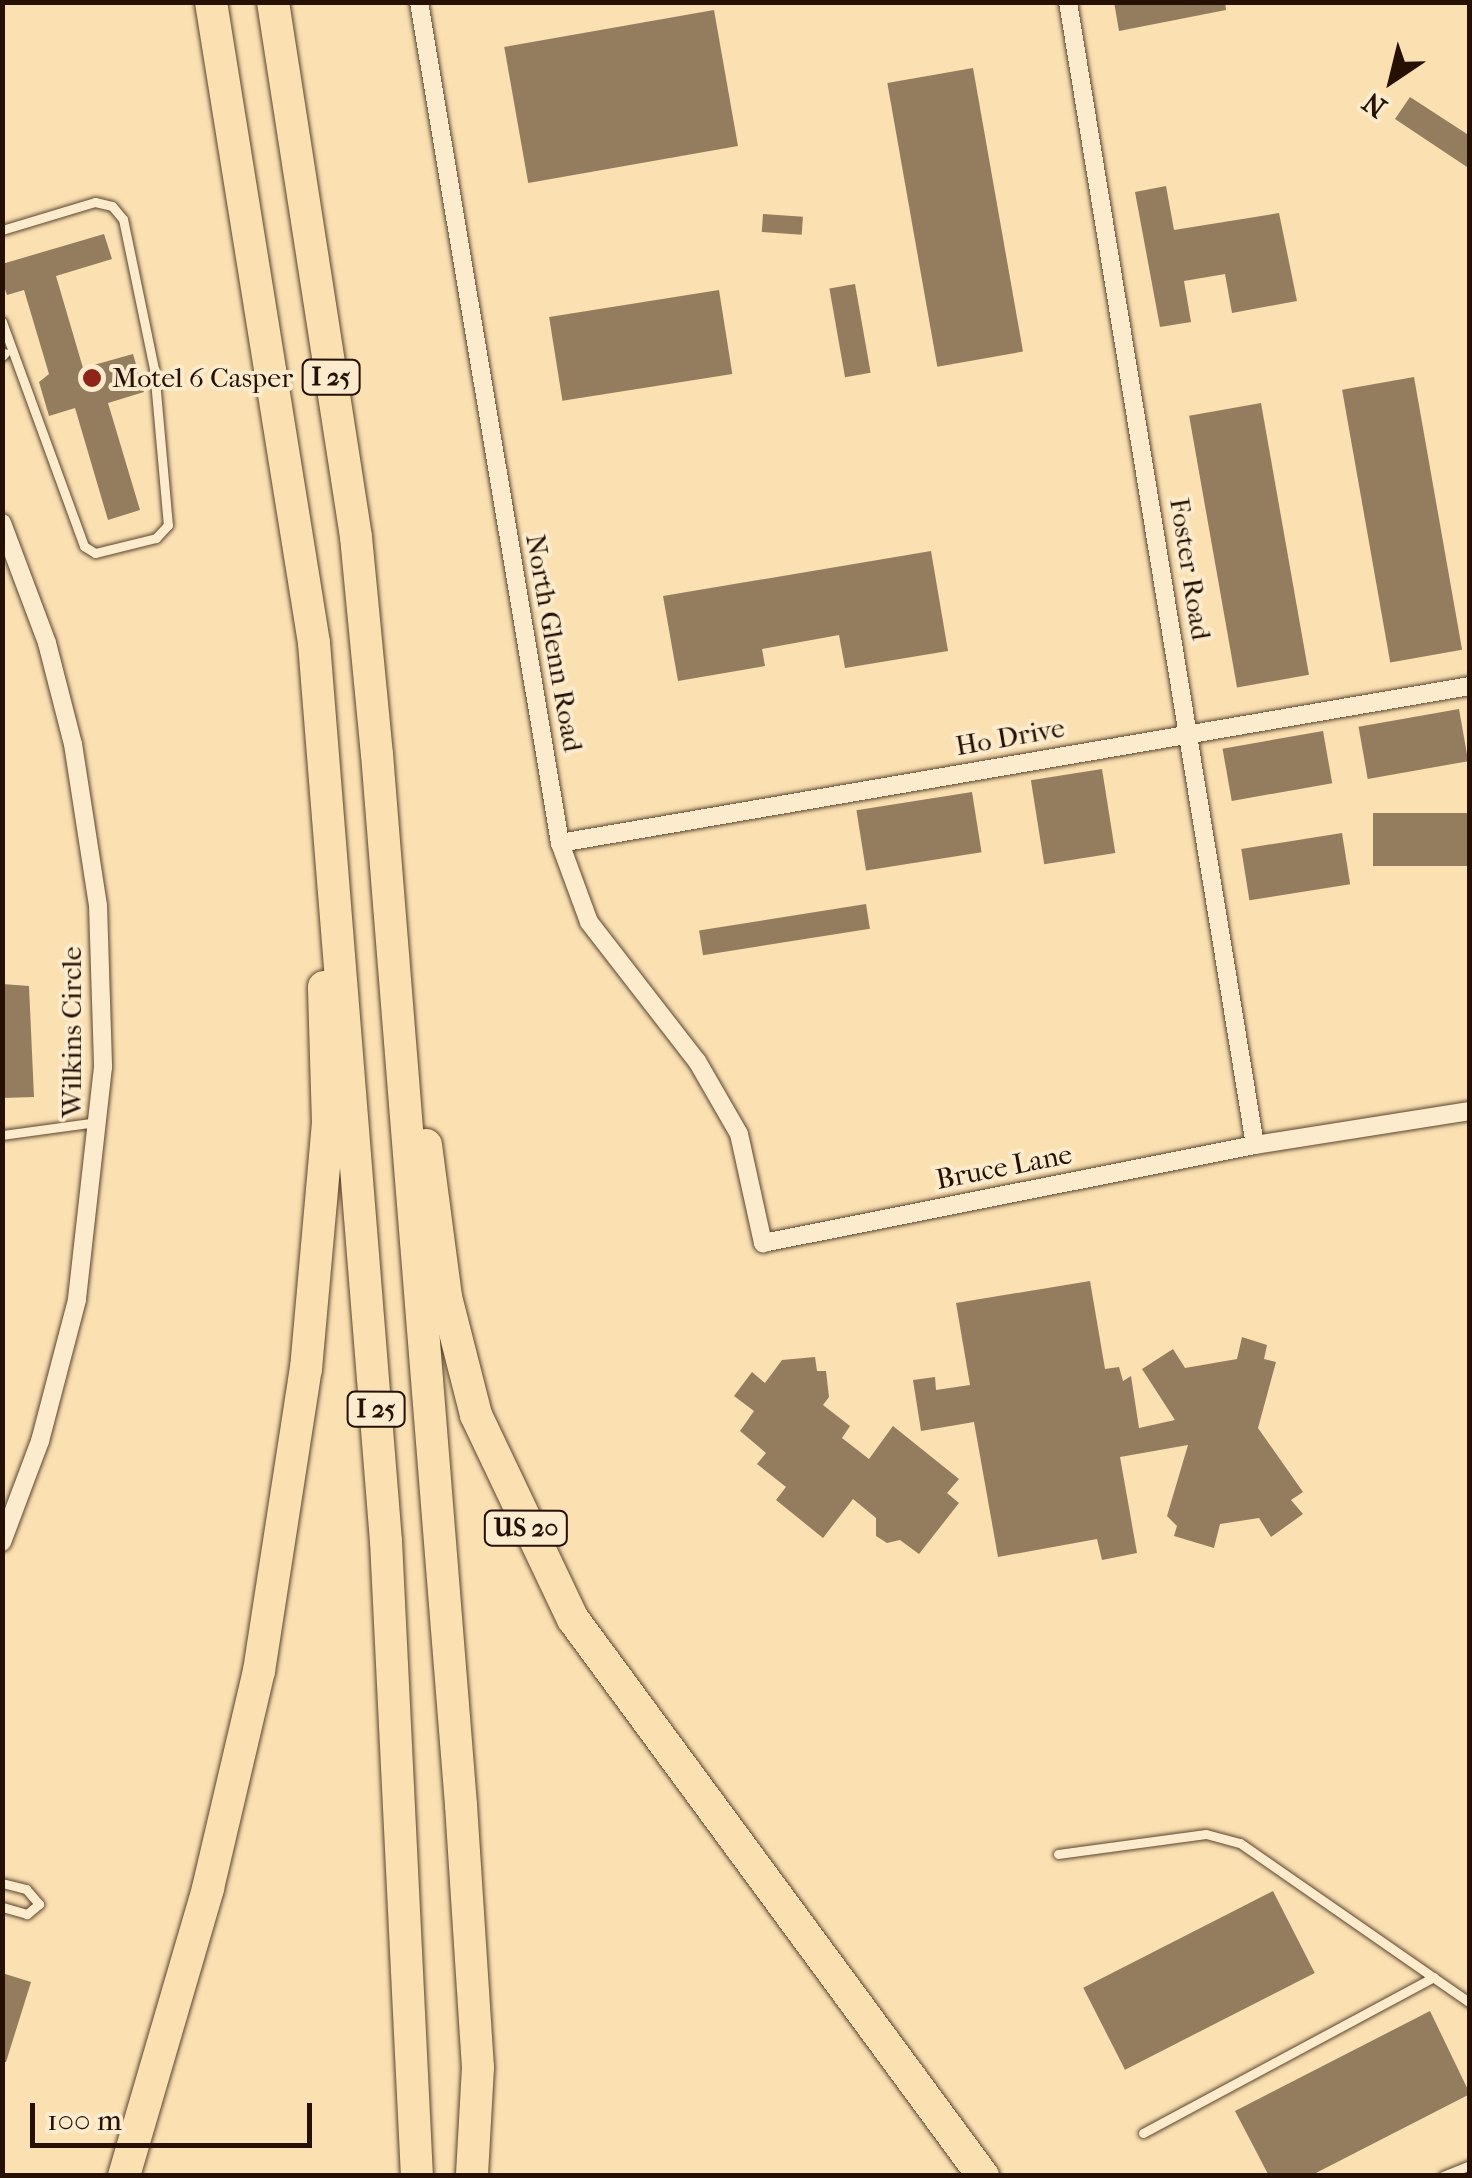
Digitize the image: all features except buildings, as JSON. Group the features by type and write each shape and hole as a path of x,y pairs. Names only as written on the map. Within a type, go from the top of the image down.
{"highway":[{"name":"I 25","path":"211,2 314,643 386,1541 417,2176"},
{"name":"I 25","path":"273,2 356,536 377,754 464,1843 478,2068 472,2176"},
{"path":"124,2176 208,1888 260,1670 306,1369 328,1124 314,643"},
{"name":"US 20","path":"377,754 446,1296 484,1431 573,1619 976,2168"}],"street":[{"name":"North Glenn Road","path":"419,2 560,843 589,922 697,1061 738,1134 763,1243"},
{"name":"Foster Road","path":"1068,2 1255,1146"},
{"name":"Wilkins Circle","path":"2,522 47,643 87,821 98,905 100,1122 91,1217 67,1344 2,1542"},
{"name":"Ho Drive","path":"560,843 1470,686"},
{"name":"Bruce Lane","path":"763,1243 1255,1146 1470,1111"}],"lane":[{"path":"2,230 95,202 112,206 123,219 154,370 168,525 156,538 96,554 84,546 6,353 2,322"},
{"path":"2,1135 100,1122"},
{"path":"1058,1854 1206,1834 1240,1844 1470,2003"},
{"path":"2,1884 26,1889 39,1904 27,1914 2,1907"},
{"path":"1143,2134 1434,1978"},
{"path":"1443,2176 1470,2165"}],"place":[{"name":"Motel 6 Casper","path":"92,378"}]}
